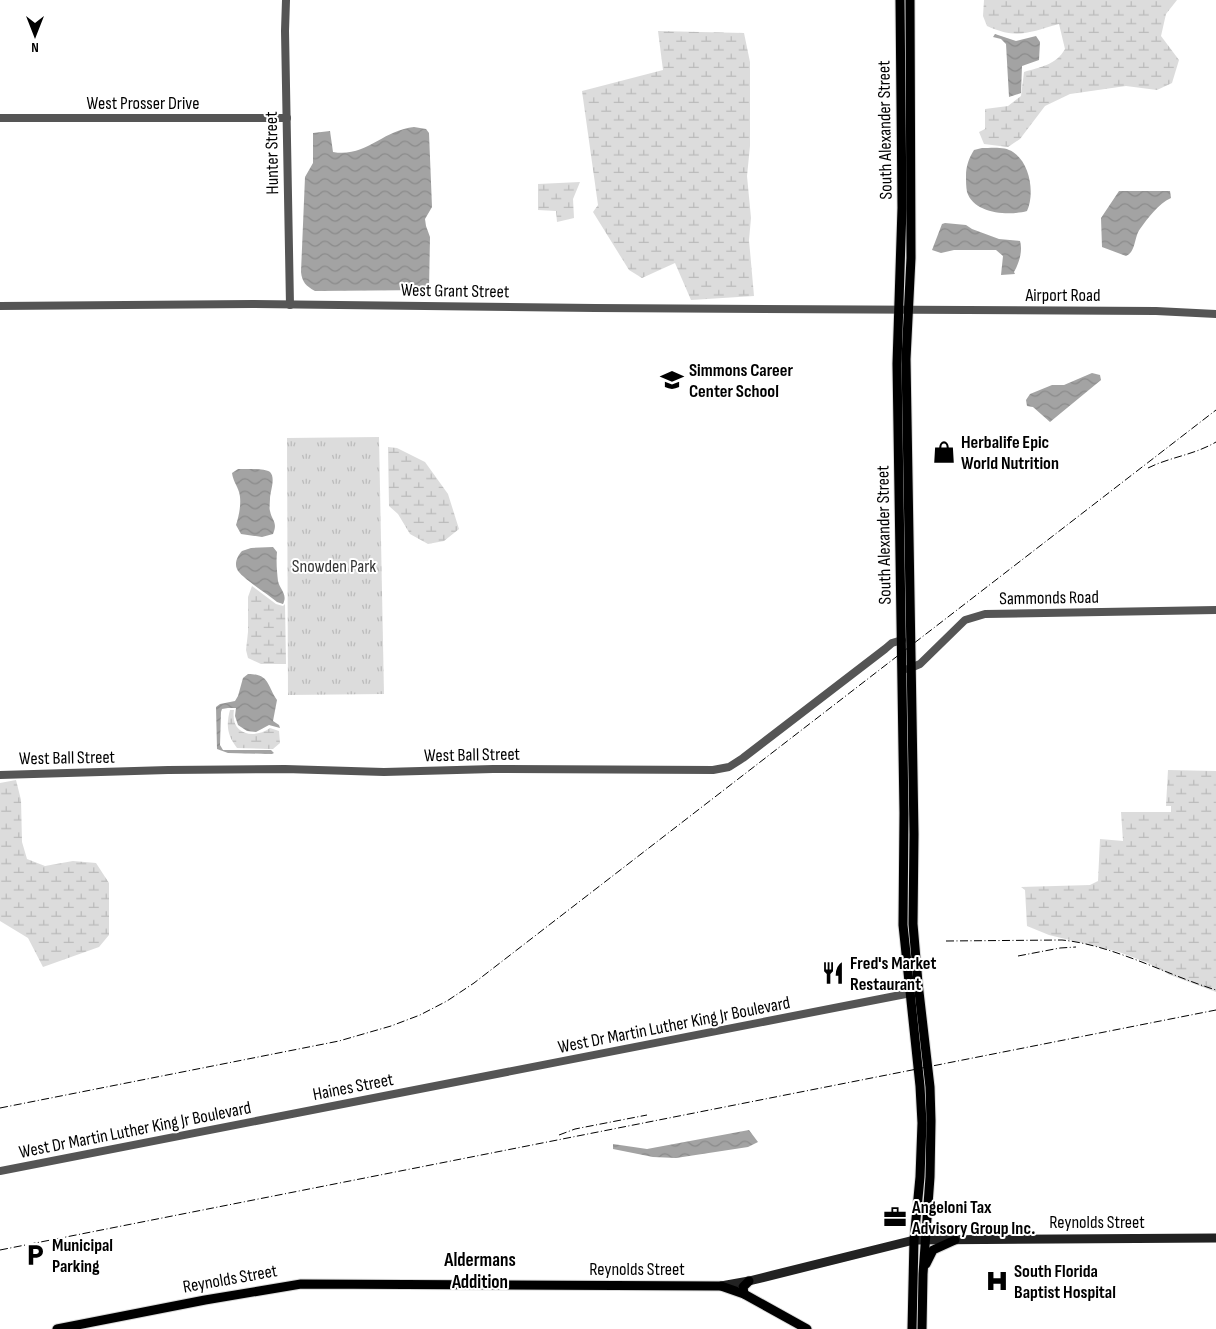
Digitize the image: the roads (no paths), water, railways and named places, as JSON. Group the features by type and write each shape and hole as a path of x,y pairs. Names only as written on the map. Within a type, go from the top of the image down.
{"main road":[{"name":"South Alexander Street","path":"900,0 902,213 906,359 902,388 904,535 902,640 903,925 928,1067 931,1141 924,1240 922,1329"},
{"name":"South Alexander Street","path":"905,310 911,258 910,0"},
{"path":"901,122 911,122"},
{"name":"South Alexander Street","path":"904,535 912,668 914,993 922,1156 914,1240 912,1329"},
{"name":"Reynolds Street","path":"57,1329 300,1284 721,1286 749,1281 914,1240 1216,1238"},
{"path":"923,1274 927,1260 934,1250 955,1240"},
{"path":"744,1294 743,1287 749,1281"},
{"path":"721,1286 744,1294 807,1329"}],"street":[{"name":"Hunter Street","path":"286,0 290,305"},
{"name":"West Prosser Drive","path":"0,118 287,118"},
{"name":"West Grant Street","path":"0,306 290,305 905,310"},
{"name":"Airport Road","path":"905,310 1147,311 1216,314"},
{"name":"Sammonds Road","path":"902,671 920,664 965,620 985,614 1216,610"},
{"name":"West Ball Street","path":"0,774 275,769 384,772 493,769 713,770 729,767 743,758 892,643 902,640"},
{"name":"West Dr Martin Luther King Jr Boulevard","path":"436,1087 914,993"},
{"name":"Haines Street","path":"276,1117 436,1087"},
{"name":"West Dr Martin Luther King Jr Boulevard","path":"0,1171 276,1117"}],"water":[{"path":"995,34 1016,41 1036,36 1040,42 1039,60 1022,66 1021,93 1009,97 1006,44 1001,39 993,37"},
{"path":"414,127 426,129 429,133 432,207 425,219 430,237 429,290 315,291 303,281 301,272 305,177 313,163 313,133 330,131 333,152 344,153 365,148 393,133"},
{"path":"982,148 1006,149 1019,157 1027,171 1031,187 1027,211 1020,213 993,212 977,205 971,199 966,188 967,165 974,150"},
{"path":"1119,191 1170,191 1171,198 1146,220 1138,232 1132,251 1126,256 1102,247 1101,218"},
{"path":"942,224 966,225 999,239 1020,241 1021,253 1014,272 1015,274 1001,275 1003,256 996,250 954,250 941,253 932,250"},
{"path":"1092,373 1100,375 1101,380 1050,422 1033,407 1027,406 1026,400 1030,394 1052,385 1064,385"},
{"path":"238,469 264,470 272,475 270,508 275,524 273,534 262,537 241,534 236,525 240,500 232,473"},
{"path":"273,547 277,552 278,581 285,597 283,604 277,602 249,581 236,567 237,559 242,551 251,548"},
{"path":"248,674 260,676 267,682 277,700 273,721 280,728 269,725 256,732 247,731 238,725 235,716 236,708 222,709 220,745 223,750 271,750 274,753 272,754 228,753 217,749 216,707 220,704 235,701 243,678"},
{"path":"749,1130 758,1142 748,1147 676,1158 653,1157 613,1149 613,1144 647,1149"}],"railway":[{"path":"0,1108 339,1041 391,1026 420,1015 447,1001 474,983 1216,410"},
{"path":"1148,468 1216,442"},
{"path":"946,941 1062,940 1081,943 1120,954 1216,990"},
{"path":"1018,956 1076,947"},
{"path":"0,1250 1216,1010"},
{"path":"559,1135 575,1129 647,1115"}],"place":[{"name":"Simmons Career Center School","path":"672,380"},
{"name":"Herbalife Epic World Nutrition","path":"944,452"},
{"name":"Fred's Market Restaurant","path":"833,973"},
{"name":"Angeloni Tax Advisory Group Inc.","path":"895,1217"},
{"name":"Municipal Parking","path":"35,1255"},
{"name":"South Florida Baptist Hospital","path":"997,1281"}],"district":[{"name":"Aldermans Addition","path":"480,1271"}],"park label":[{"name":"Snowden Park","path":"334,566"}]}
